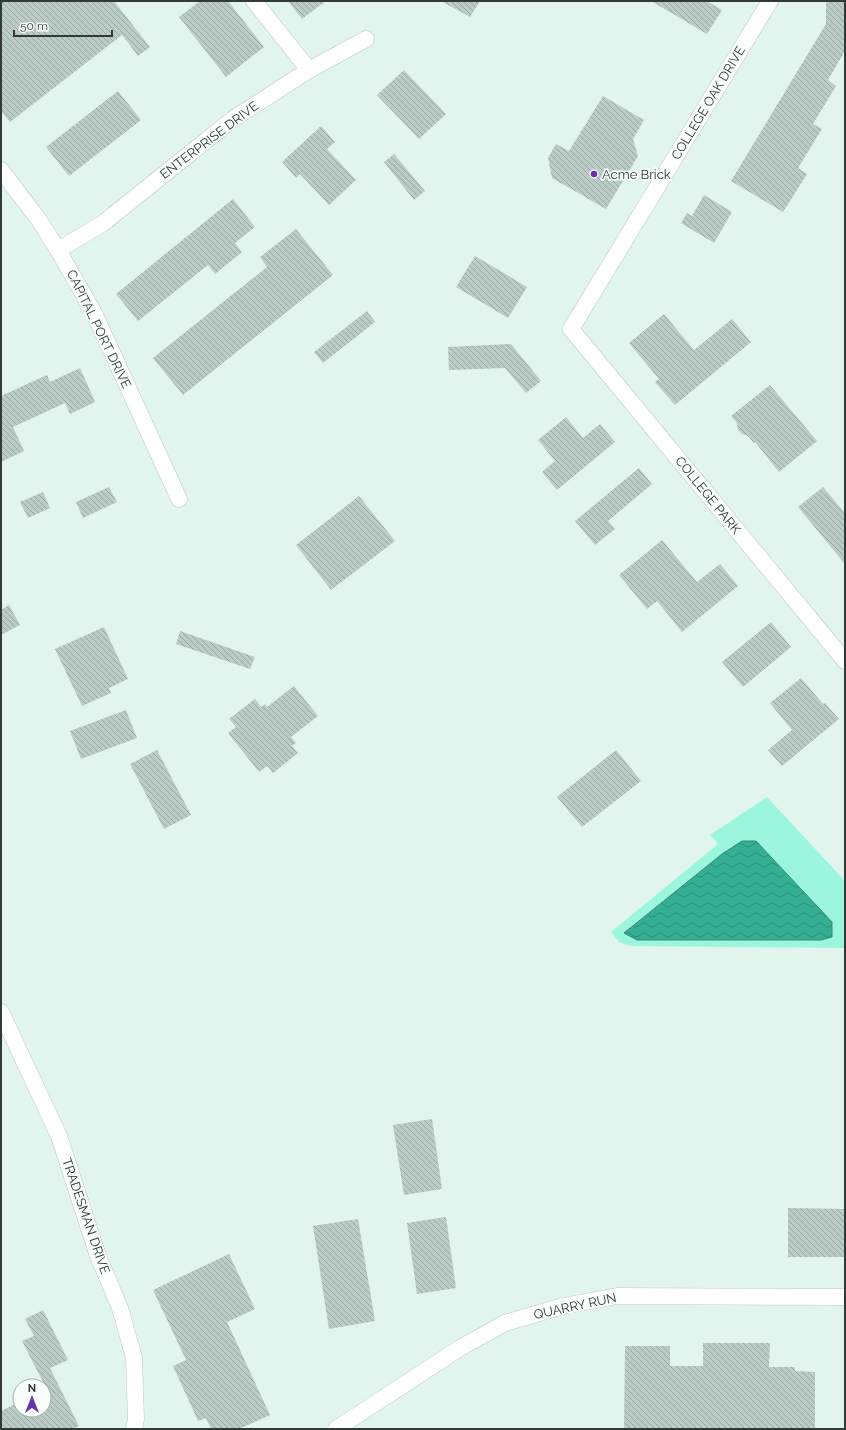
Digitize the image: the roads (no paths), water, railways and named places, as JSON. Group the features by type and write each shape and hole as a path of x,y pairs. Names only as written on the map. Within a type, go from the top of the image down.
{"street":[{"path":"254,1 309,70"},
{"name":"COLLEGE OAK DRIVE","path":"571,329 770,1"},
{"name":"ENTERPRISE DRIVE","path":"58,250 102,224 233,119 309,70 366,39"},
{"name":"CAPITAL PORT DRIVE","path":"1,170 39,220 94,313 179,499"},
{"name":"COLLEGE PARK","path":"571,329 845,661"},
{"name":"TRADESMAN DRIVE","path":"1,1012 59,1136 98,1256 120,1308 134,1358 136,1419 134,1429"},
{"name":"QUARRY RUN","path":"336,1429 460,1348 505,1323 563,1306 617,1296 845,1297"}],"water":[{"path":"742,841 756,841 832,922 832,937 821,940 637,940 624,933 722,854"}],"place":[{"name":"Acme Brick","path":"594,174"}]}
